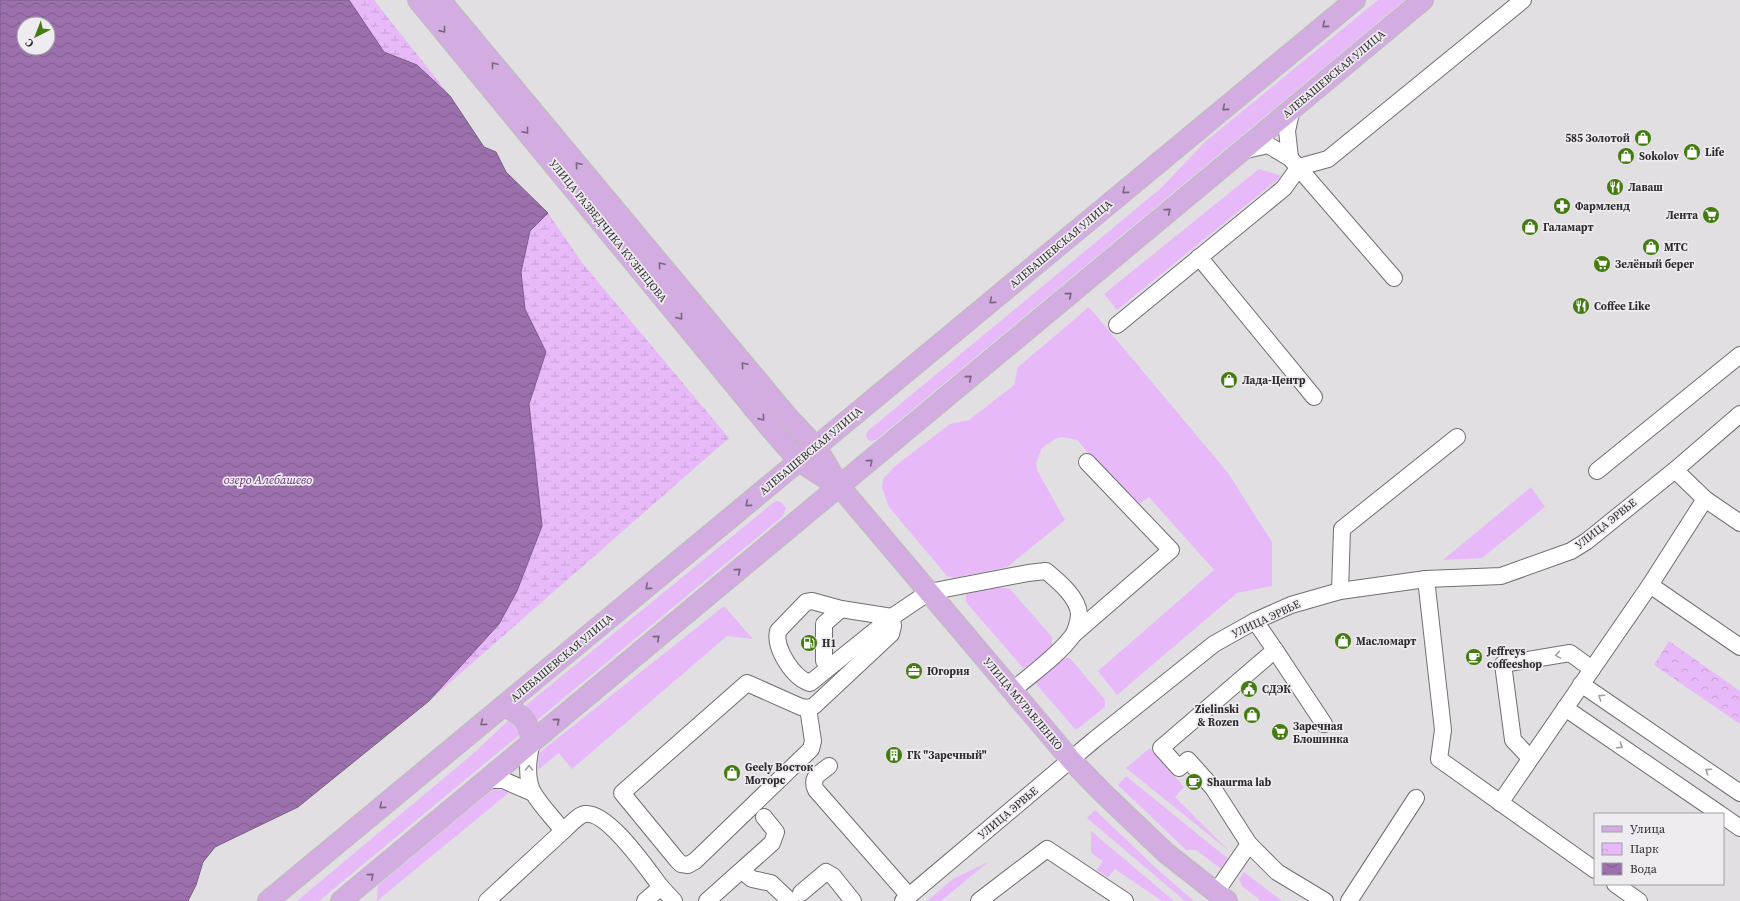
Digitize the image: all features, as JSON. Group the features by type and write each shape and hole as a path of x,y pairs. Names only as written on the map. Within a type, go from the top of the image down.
{"main road":[{"name":"УЛИЦА РАЗВЕДЧИКА КУЗНЕЦОВА","path":"418,0 799,461 840,487"},
{"name":"УЛИЦА РАЗВЕДЧИКА КУЗНЕЦОВА","path":"440,0 787,416 816,447 840,487"},
{"name":"АЛЕБАШЕВСКАЯ УЛИЦА","path":"268,901 1355,0"},
{"name":"АЛЕБАШЕВСКАЯ УЛИЦА","path":"341,901 1423,0"},
{"name":"УЛИЦА МУРАВЛЕНКО","path":"840,487 1071,760 1166,853 1222,897"},
{"path":"504,706 526,719 532,742"}],"street":[{"path":"1295,162 1328,159 1523,0"},
{"path":"1117,325 1284,188 1295,162 1287,131 1292,108"},
{"path":"1240,151 1268,145 1295,162 1394,278"},
{"path":"1199,257 1314,397"},
{"path":"1597,470 1740,355"},
{"name":"УЛИЦА ЭРВЬЕ","path":"906,898 1071,760 1214,644 1255,621 1291,605 1340,591 1426,579 1501,576 1571,551 1588,540 1675,470 1740,414"},
{"path":"1340,591 1342,529 1457,437"},
{"path":"1012,691 1060,649 1074,634 1171,550 1087,462"},
{"path":"1675,470 1705,499 1740,524"},
{"path":"1500,803 1650,585 1705,499"},
{"path":"892,617 841,609 816,601 806,602 778,631 776,638 782,656 804,681 810,683 829,666 892,617 929,592 1028,573 1046,571 1061,583 1072,595 1079,614 1074,634"},
{"path":"1426,579 1443,730 1439,760 1594,869"},
{"path":"1650,585 1740,647"},
{"path":"829,666 824,661 824,624 841,609"},
{"path":"808,708 813,741 811,749 695,861 688,865 681,864 677,860 622,793 747,683 801,707 808,708 814,706 891,634 893,626 892,617"},
{"path":"1255,621 1324,724"},
{"path":"1275,650 1161,748 1179,768 1188,760 1213,788 1249,844 1277,872 1325,901"},
{"path":"1530,758 1513,740 1503,664 1570,653 1592,669"},
{"path":"1581,684 1740,793"},
{"path":"1565,708 1719,813"},
{"path":"532,742 529,754 529,777 533,793 563,831"},
{"path":"829,766 814,778 813,783 816,790 906,898"},
{"path":"486,780 503,780 533,793"},
{"path":"1349,901 1416,798"},
{"path":"487,901 583,814 592,814 604,820 614,828 674,901"},
{"path":"707,901 772,843 776,832 764,817"},
{"path":"1724,817 1740,828"},
{"path":"1222,897 1249,844"},
{"path":"979,901 1047,849 1125,901"},
{"path":"742,871 752,879 771,883 795,897 826,872 832,876 853,901"},
{"path":"1616,885 1639,901"},
{"path":"645,901 661,887"}],"green space":[{"path":"349,0 374,0 450,96 417,65 384,52"},
{"path":"1378,0 1405,0 876,440 870,441 867,439 866,434 869,430 1160,189 1206,141"},
{"path":"1259,169 1282,176 1117,310 1104,294"},
{"path":"548,213 583,264 729,438 429,701 499,624 517,591 542,526 529,404 546,352 525,309 521,272 530,231"},
{"path":"1089,307 1228,473 1272,542 1272,586 1237,593 1117,695 1098,671 1214,570 1149,497 1135,507 1077,440 1062,437 1055,439 1042,448 1036,463 1037,470 1065,520 1007,567 954,578 947,576 889,507 882,488 883,479 895,466 950,424 969,420 1014,385 1018,367"},
{"path":"1531,487 1545,507 1482,558 1443,560"},
{"path":"777,501 781,502 786,508 783,516 319,901 297,901 475,752 514,715"},
{"path":"997,587 1010,589 1052,637 1052,647 1030,666 1023,668 966,602 966,594"},
{"path":"724,606 753,639 727,636 572,769 559,753 538,770 539,753"},
{"path":"1669,641 1740,691 1740,724 1654,665"},
{"path":"1061,658 1070,658 1105,700 1105,707 1076,730 1036,684 1035,680"},
{"path":"1150,748 1184,787 1175,797 1229,851 1126,768"},
{"path":"1126,776 1232,862 1227,868 1220,868 1196,850 1186,850 1118,785"},
{"path":"493,789 511,791 377,901 378,885"},
{"path":"1095,810 1157,869 1194,901 1185,901 1087,818"},
{"path":"1091,831 1174,901 1162,901 1115,869 1108,877 1097,870 1103,861 1091,853"},
{"path":"988,862 941,901 927,901 953,879"},
{"path":"1244,872 1282,901 1261,901 1242,886 1239,879"}],"water":[{"name":"озеро Алебашево","path":"0,0 349,0 384,52 417,65 450,96 484,147 496,152 506,172 548,213 530,231 521,272 525,309 546,352 529,404 542,526 517,591 499,624 429,701 298,807 215,847 203,862 196,885 188,901 0,901"}],"place":[{"name":"585 Золотой","path":"1643,138"},
{"name":"Life","path":"1692,152"},
{"name":"Sokolov","path":"1626,156"},
{"name":"Лаваш","path":"1615,187"},
{"name":"Фармленд","path":"1562,206"},
{"name":"Лента","path":"1711,215"},
{"name":"Галамарт","path":"1530,227"},
{"name":"МТС","path":"1651,247"},
{"name":"Зелёный берег","path":"1602,264"},
{"name":"Coffee Like","path":"1581,306"},
{"name":"Лада-Центр","path":"1229,380"},
{"name":"Масломарт","path":"1343,641"},
{"name":"Н1","path":"809,643"},
{"name":"Jeffreys coffeeshop","path":"1474,657"},
{"name":"Югория","path":"914,671"},
{"name":"СДЭК","path":"1249,689"},
{"name":"Zielinski & Rozen","path":"1252,715"},
{"name":"Заречная Блошинка","path":"1280,732"},
{"name":"ГК \"Заречный\"","path":"894,755"},
{"name":"Geely Восток Моторс","path":"732,773"},
{"name":"Shaurma lab","path":"1194,782"}]}
